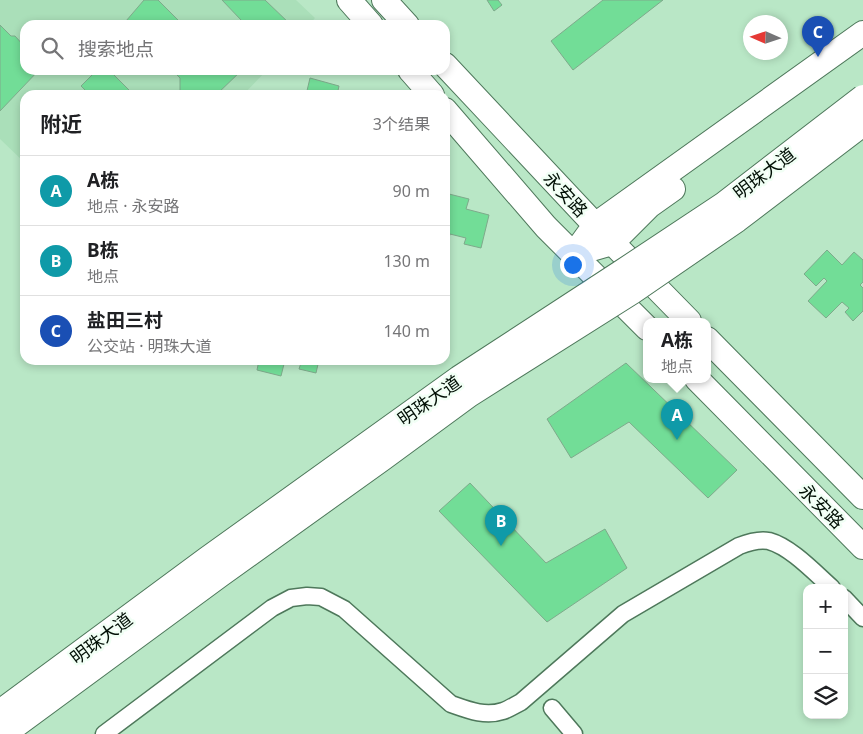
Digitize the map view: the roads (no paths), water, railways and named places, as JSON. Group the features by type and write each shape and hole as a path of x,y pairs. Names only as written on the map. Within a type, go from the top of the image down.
{"street":[{"path":"349,0 367,20"},
{"path":"384,0 403,20"},
{"path":"574,254 595,225 863,32"},
{"path":"574,254 612,243 649,206 863,52"},
{"name":"永安路","path":"450,70 612,243 686,318"},
{"path":"414,75 428,90"},
{"name":"明珠大道","path":"0,712 207,559 459,378 724,204 863,97"},
{"name":"永安路","path":"450,116 546,227 643,324"},
{"name":"明珠大道","path":"4,734 220,575 469,396 632,292 720,231 863,124"},
{"name":"永安路","path":"711,343 863,497"},
{"name":"永安路","path":"701,383 863,547"},
{"path":"104,734 272,608 291,598 322,597 344,609 451,704 471,711 489,714 505,711 521,702 623,614 739,546 752,541 769,541 788,550 827,584"},
{"path":"848,602 863,618"},
{"path":"552,708 574,734"}],"place":[{"name":"盐田三村","path":"818,57"},
{"name":"A栋","path":"677,440"},
{"name":"B栋","path":"501,546"}]}
